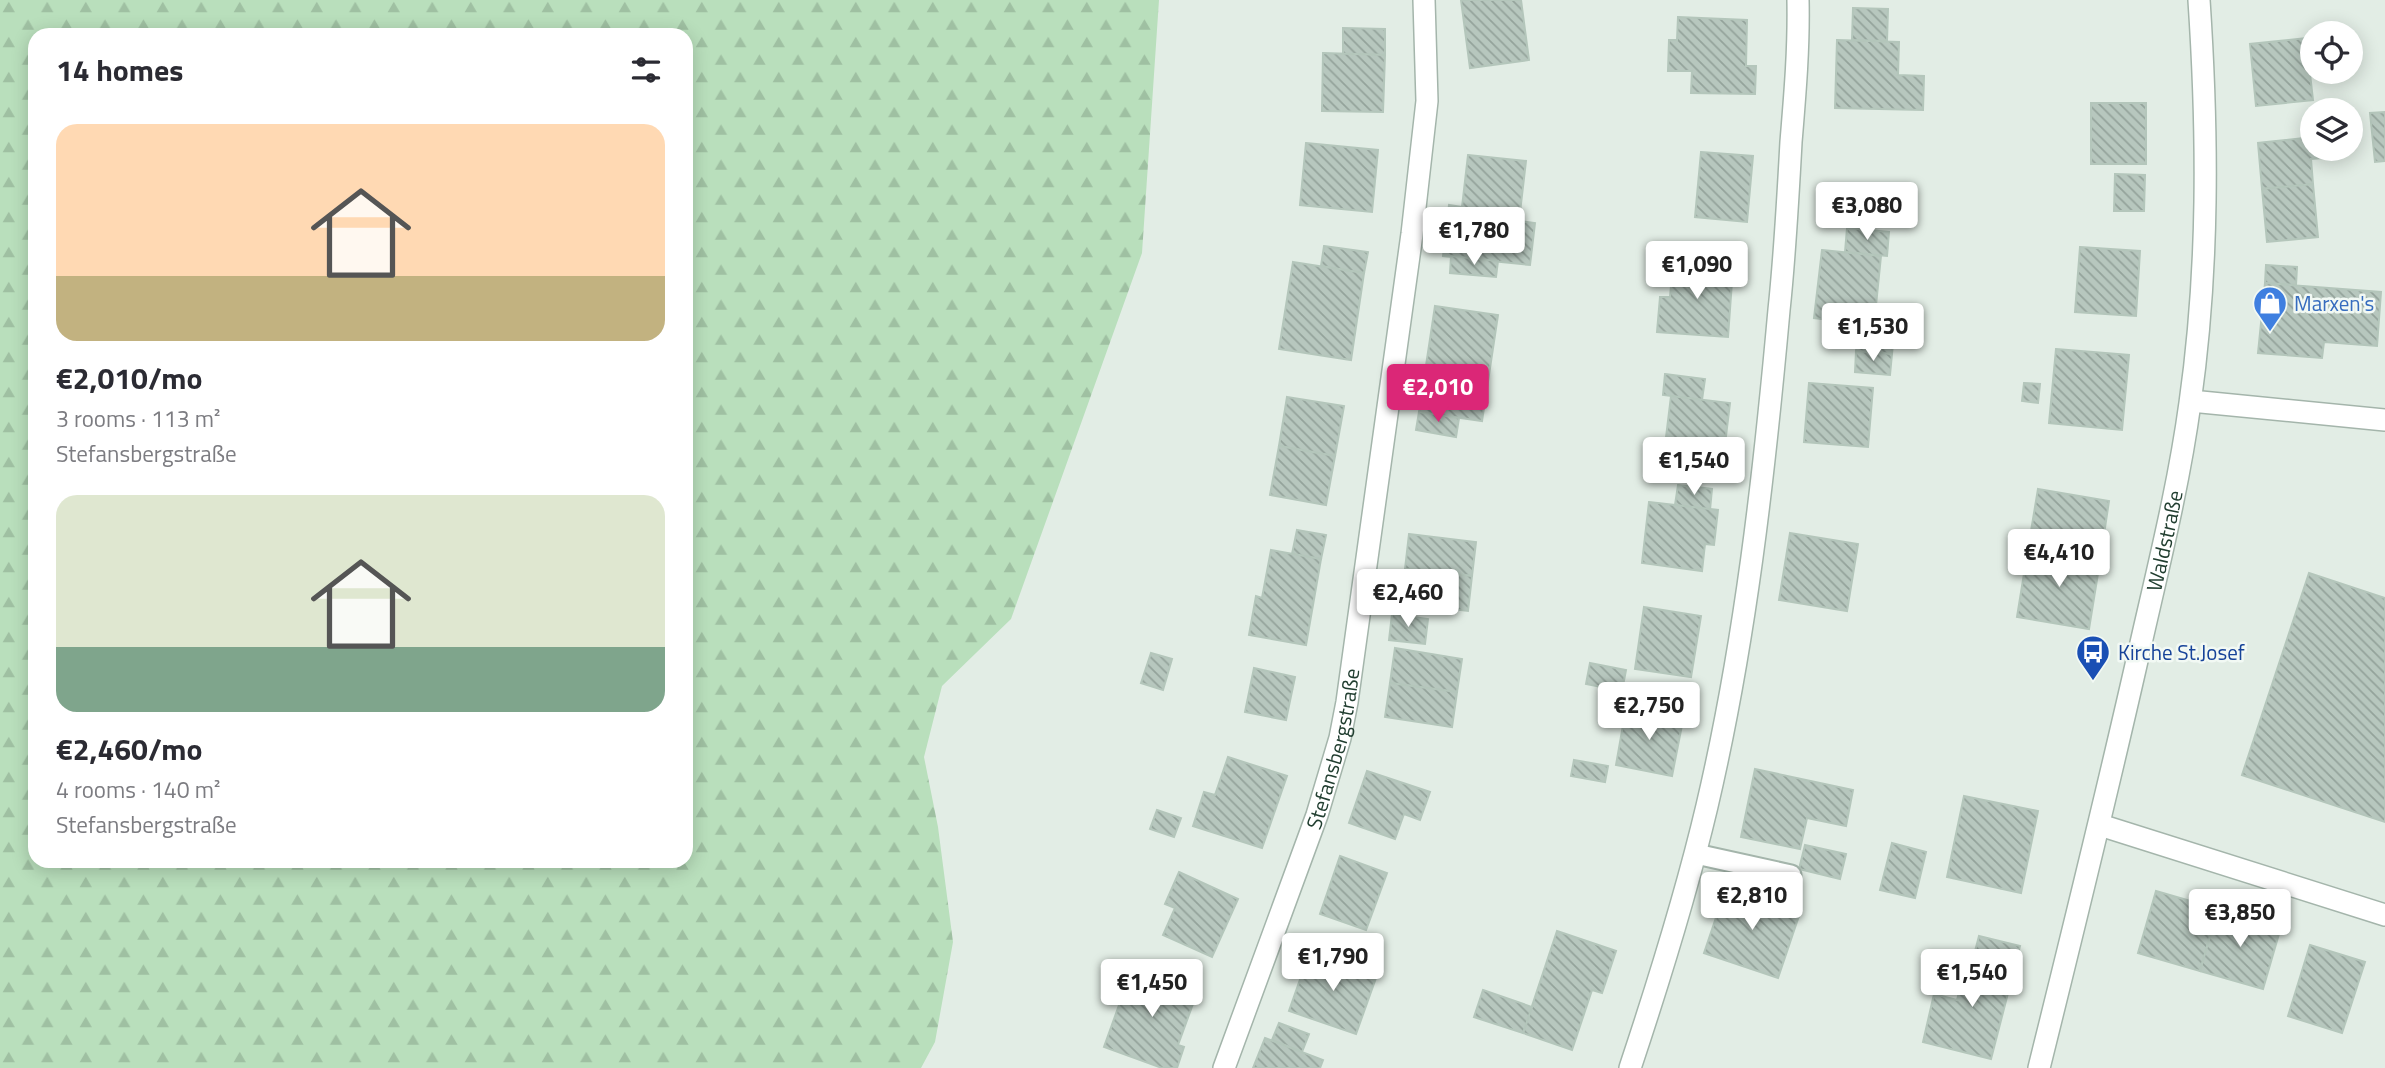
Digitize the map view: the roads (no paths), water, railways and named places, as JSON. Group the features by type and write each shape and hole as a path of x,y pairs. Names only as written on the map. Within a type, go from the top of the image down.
{"street":[{"name":"Stefansbergstraße","path":"1224,1068 1317,814 1340,738 1347,702 1415,208 1427,101 1424,0"},
{"path":"1630,1068 1679,918 1696,853 1736,663 1759,507 1785,246 1799,44 1798,0"},
{"name":"Waldstraße","path":"2039,1068 2100,825 2180,470 2191,401 2202,291 2207,181 2206,99 2199,0"},
{"path":"2191,401 2385,420"},
{"path":"2100,825 2385,915"}],"lane":[{"path":"1696,853 1791,875"}],"place":[{"name":"Marxen's","path":"2270,333"},
{"name":"Kirche St.Josef","path":"2093,682"}]}
